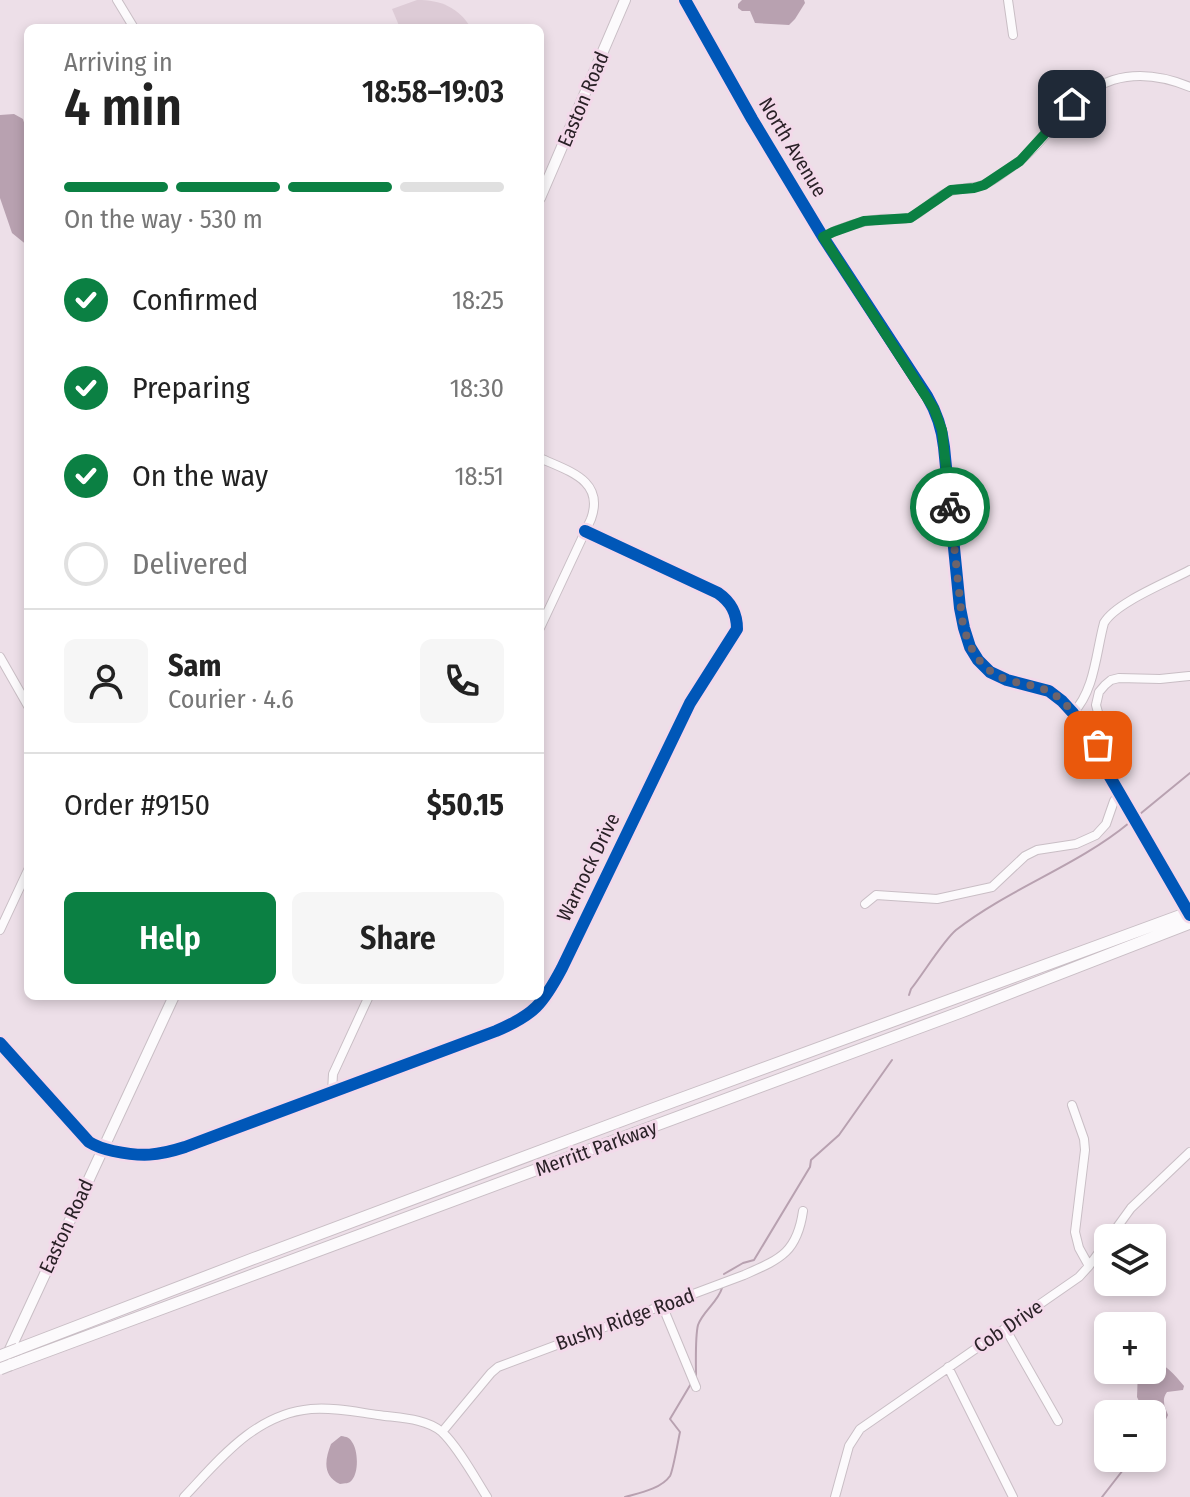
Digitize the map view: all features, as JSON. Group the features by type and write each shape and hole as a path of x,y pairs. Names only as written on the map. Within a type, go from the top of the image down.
{"highway":[{"name":"Merritt Parkway","path":"0,1356 968,992 1190,914"},
{"name":"Merritt Parkway","path":"3,1368 961,1012 1190,923"}],"main road":[{"name":"Easton Road","path":"544,189 625,0"},
{"name":"Easton Road","path":"3,1368 172,1000"}],"street":[{"path":"117,0 132,24"},
{"name":"North Avenue","path":"685,0 823,237 930,401 940,424 960,608 970,647 990,672 1007,680 1049,691 1073,713 1190,914"},
{"path":"1008,0 1013,35"},
{"path":"823,237 864,221 910,218 951,190 984,185 1020,161 1084,94 1113,80 1156,77 1190,87"},
{"path":"544,460 576,475 594,496 594,507 585,531 544,619"},
{"name":"Warnock Drive","path":"544,998 562,968 690,703 737,629 733,607 718,593 585,531"},
{"path":"1073,713 1089,686 1108,616 1190,570"},
{"path":"0,657 24,699"},
{"path":"1094,748 1105,738 1096,711 1097,699 1105,685 1119,678 1189,676"},
{"path":"865,904 876,895 937,899 992,887 1025,856 1037,850 1076,844 1096,835 1106,824 1120,792"},
{"path":"0,930 24,879"},
{"path":"332,1092 333,1074 367,1000"},
{"name":"Warnock Drive","path":"102,1148 143,1156 163,1154 214,1137 496,1031 523,1018 543,1000"},
{"path":"0,1043 89,1142 102,1148"},
{"path":"1072,1105 1085,1150 1076,1236 1089,1266"},
{"name":"Cob Drive","path":"835,1497 854,1435 1069,1284 1089,1266 1131,1208 1190,1152"},
{"name":"Bushy Ridge Road","path":"442,1432 498,1367 744,1275 783,1256 794,1241 803,1211"},
{"path":"662,1305 696,1386"},
{"path":"1005,1328 1058,1421"},
{"path":"948,1367 1013,1497"},
{"path":"184,1497 252,1430 276,1417 297,1411 329,1409 426,1423 442,1432 487,1497"}],"shaded area":[{"path":"417,0 434,1 448,6 468,24 398,24 392,9"},
{"path":"742,0 804,0 805,3 789,25 755,23 750,11 738,8"},
{"path":"14,114 24,122 24,243 12,233 0,198 0,115"},
{"path":"1166,1367 1184,1386 1183,1390 1167,1392 1164,1400 1138,1400 1137,1384 1166,1384"},
{"path":"341,1436 352,1442 357,1461 352,1480 340,1484 330,1476 326,1461 331,1444"}],"waterway":[{"path":"1140,814 1190,773"},
{"path":"909,995 956,930 998,902 1088,852 1129,823"},
{"path":"724,1274 754,1260 810,1167 811,1160 839,1135 892,1060"},
{"path":"696,1377 698,1325 722,1288"},
{"path":"625,1497 655,1487 670,1476 680,1432 670,1419 692,1382"},
{"path":"1102,1497 1121,1472"}],"cycle path":[{"path":"685,0 823,237 934,408 943,440 960,608 970,647 990,672 1007,680 1049,691 1073,713 1190,915"},
{"path":"544,997 562,968 690,703 737,629 732,608 718,593 585,531"},
{"path":"0,1043 89,1142 113,1151 149,1155 185,1147 496,1031 529,1014 542,1000"}],"way so far":[{"path":"950,507 962,619 974,654 995,676 1053,694 1073,713 1094,748 1098,745"}],"route":[{"path":"950,507 942,430 934,409 823,237 864,221 910,218 942,194 957,188 984,185 1020,161 1072,104"}]}
